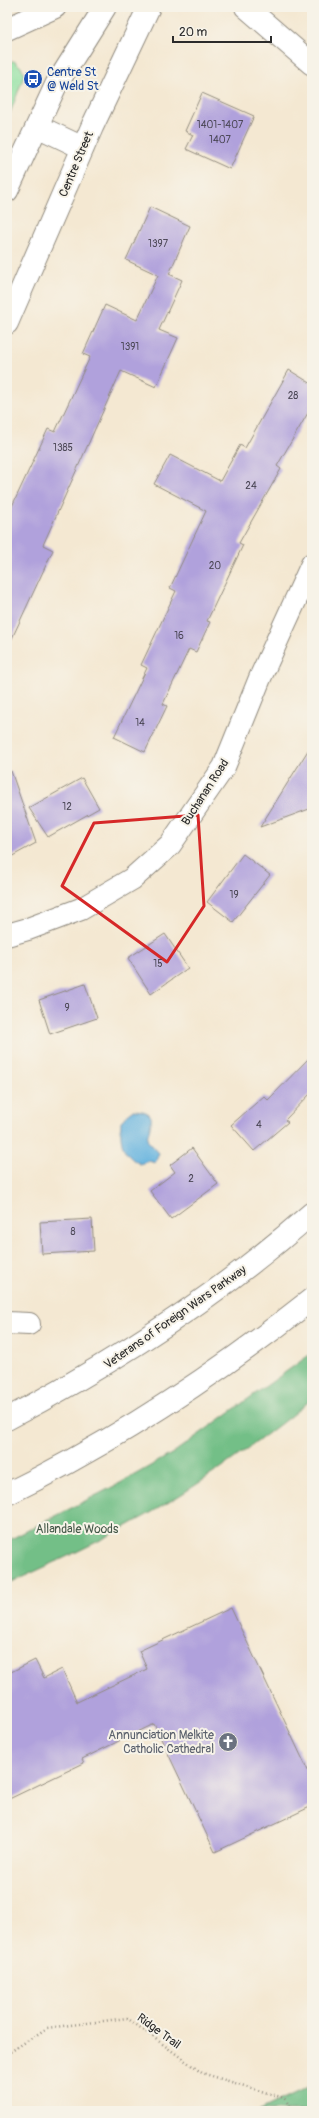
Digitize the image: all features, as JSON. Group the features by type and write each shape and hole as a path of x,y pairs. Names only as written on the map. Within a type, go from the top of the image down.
{"main road":[{"path":"7,29 55,7"},
{"path":"7,191 56,85 104,7"},
{"name":"Centre Street","path":"7,323 83,148 149,7"},
{"path":"246,7 312,64"},
{"path":"37,126 83,148"},
{"name":"Buchanan Road","path":"7,935 28,929 81,908 132,879 170,845 224,767 260,678 312,564"},
{"name":"Veterans of Foreign Wars Parkway","path":"7,1420 97,1370 148,1339 242,1272 312,1213"},
{"path":"7,1494 76,1458 182,1394 241,1353 312,1299"},
{"path":"7,1323 29,1324"}],"path":[{"name":"Ridge Trail","path":"7,2054 47,2028 127,2018 202,2073 284,2098 294,2111"}],"highlighted area":[{"path":"198,815 204,906 167,962 62,886 94,823"}],"green space":[{"path":"14,61 25,73 7,121 7,62"},
{"name":"Allandale Woods","path":"312,1353 312,1399 265,1436 201,1481 142,1518 75,1553 7,1584 7,1541 122,1482 173,1453"},
{"path":"312,2085 312,2111 258,2111"}],"water":[{"path":"133,1110 142,1111 150,1115 151,1123 147,1140 159,1153 155,1163 149,1161 140,1164 125,1151 121,1135 121,1121"}],"building":[{"path":"202,93 254,116 230,169 186,149 193,135 185,131"},
{"path":"150,207 190,226 169,274 182,280 159,330 178,338 156,387 121,371 43,545 53,550 7,649 7,517 48,429 55,432 90,357 83,354 105,305 137,320 158,275 126,260"},
{"path":"289,370 312,384 312,406 277,466 281,469 239,543 243,545 207,621 210,622 196,652 189,649 163,704 167,706 145,752 114,737 147,668 141,665 176,591 170,588 206,511 154,484 170,455 220,481 240,445 245,448"},
{"path":"312,744 312,808 260,827"},
{"path":"11,771 36,843 7,859 7,772"},
{"path":"82,778 99,808 48,837 29,808"},
{"path":"243,854 270,875 233,922 207,902"},
{"path":"165,934 188,968 151,994 128,958"},
{"path":"85,984 97,1018 50,1034 39,1000"},
{"path":"312,1055 312,1092 285,1120 288,1122 254,1151 231,1125 264,1096 268,1100"},
{"path":"192,1148 218,1184 171,1219 150,1191 175,1172 170,1165"},
{"path":"92,1219 94,1251 42,1254 40,1222"},
{"name":"Annunciation Melkite Catholic Cathedral","path":"231,1608 312,1779 312,1806 215,1852 154,1724 82,1759 84,1763 7,1800 7,1674 35,1660 44,1678 62,1669 77,1702 147,1669 139,1651"}],"place":[{"name":"Centre St @ Weld St","path":"33,79"},
{"name":"Annunciation Melkite Catholic Cathedral","path":"228,1742"}]}
